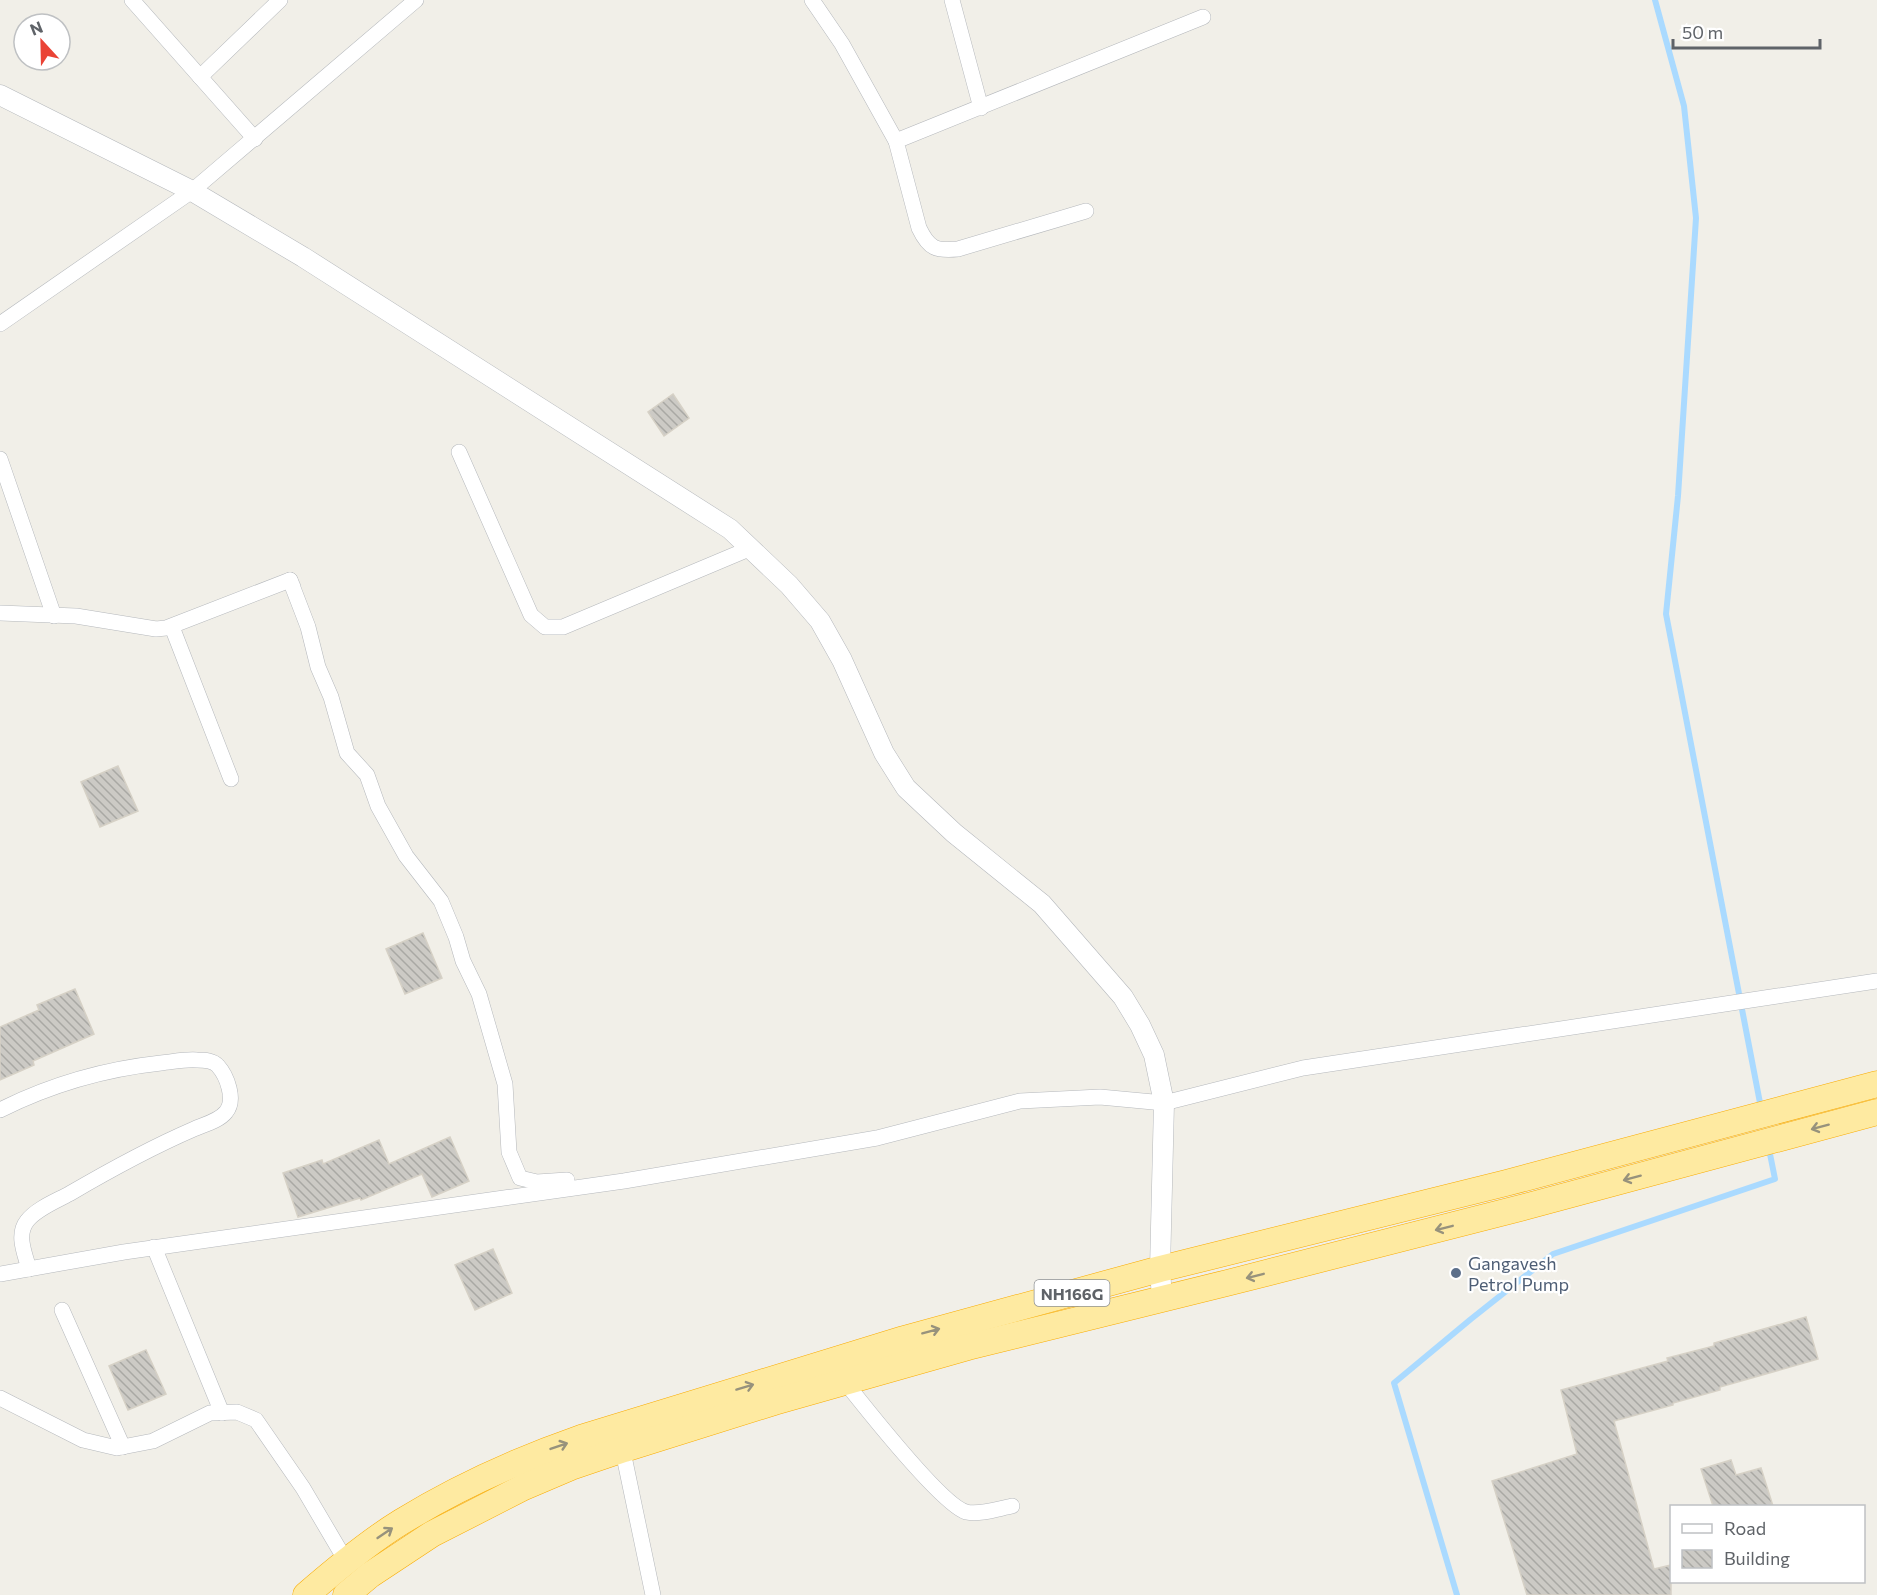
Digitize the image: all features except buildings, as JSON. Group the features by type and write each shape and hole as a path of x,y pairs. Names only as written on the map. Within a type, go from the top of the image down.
{"highway":[{"name":"NH166G","path":"347,1594 370,1575 432,1534 524,1487 571,1467 620,1438 904,1339 1160,1269 1506,1183 1877,1084"},
{"name":"NH166G","path":"306,1595 346,1561 399,1523 504,1467 537,1453 620,1438 846,1382 968,1347 1528,1206 1877,1112"}],"street":[{"path":"132,0 255,139"},
{"path":"200,76 280,0"},
{"path":"0,324 192,191 416,0"},
{"path":"812,0 842,44 896,141 919,228 930,246 941,251 958,249 1086,211"},
{"path":"952,0 981,108"},
{"path":"896,141 1203,17"},
{"path":"0,94 192,191 303,257 730,529 789,585 820,621 842,660 884,753 906,788 954,833 1042,904 1123,997 1140,1025 1154,1055 1164,1103 1160,1269 1162,1299"},
{"path":"459,452 531,615 545,627 563,627 751,548"},
{"path":"0,459 54,616"},
{"path":"0,613 76,616 156,629 172,627 291,584 308,627 318,667 331,698 347,753 367,775 378,806 406,856 441,900 463,961 478,994 506,1084 509,1152 520,1178 537,1182 600,1177 624,1181"},
{"path":"172,627 231,779"},
{"path":"0,1274 154,1247 624,1181 877,1138 1020,1101 1100,1097 1164,1103 1303,1068 1877,981"},
{"path":"0,1110 75,1080 134,1066 181,1060 208,1060 218,1065 229,1086 231,1100 226,1112 211,1122 156,1146 112,1169 43,1209 27,1221 21,1235 29,1269"},
{"path":"154,1247 222,1413"},
{"path":"62,1310 123,1447"},
{"path":"846,1382 886,1434 950,1502 963,1511 976,1513 1012,1506"},
{"path":"0,1398 83,1440 117,1448 153,1442 210,1413 237,1412 256,1420 303,1488 346,1561"},
{"path":"620,1438 653,1595"}],"waterway":[{"path":"1655,0 1684,106 1696,218 1678,496 1666,614 1761,1108"},
{"path":"1457,1595 1394,1383 1553,1254 1775,1179 1770,1154"}],"place":[{"name":"Gangavesh Petrol Pump","path":"1456,1273"}]}
